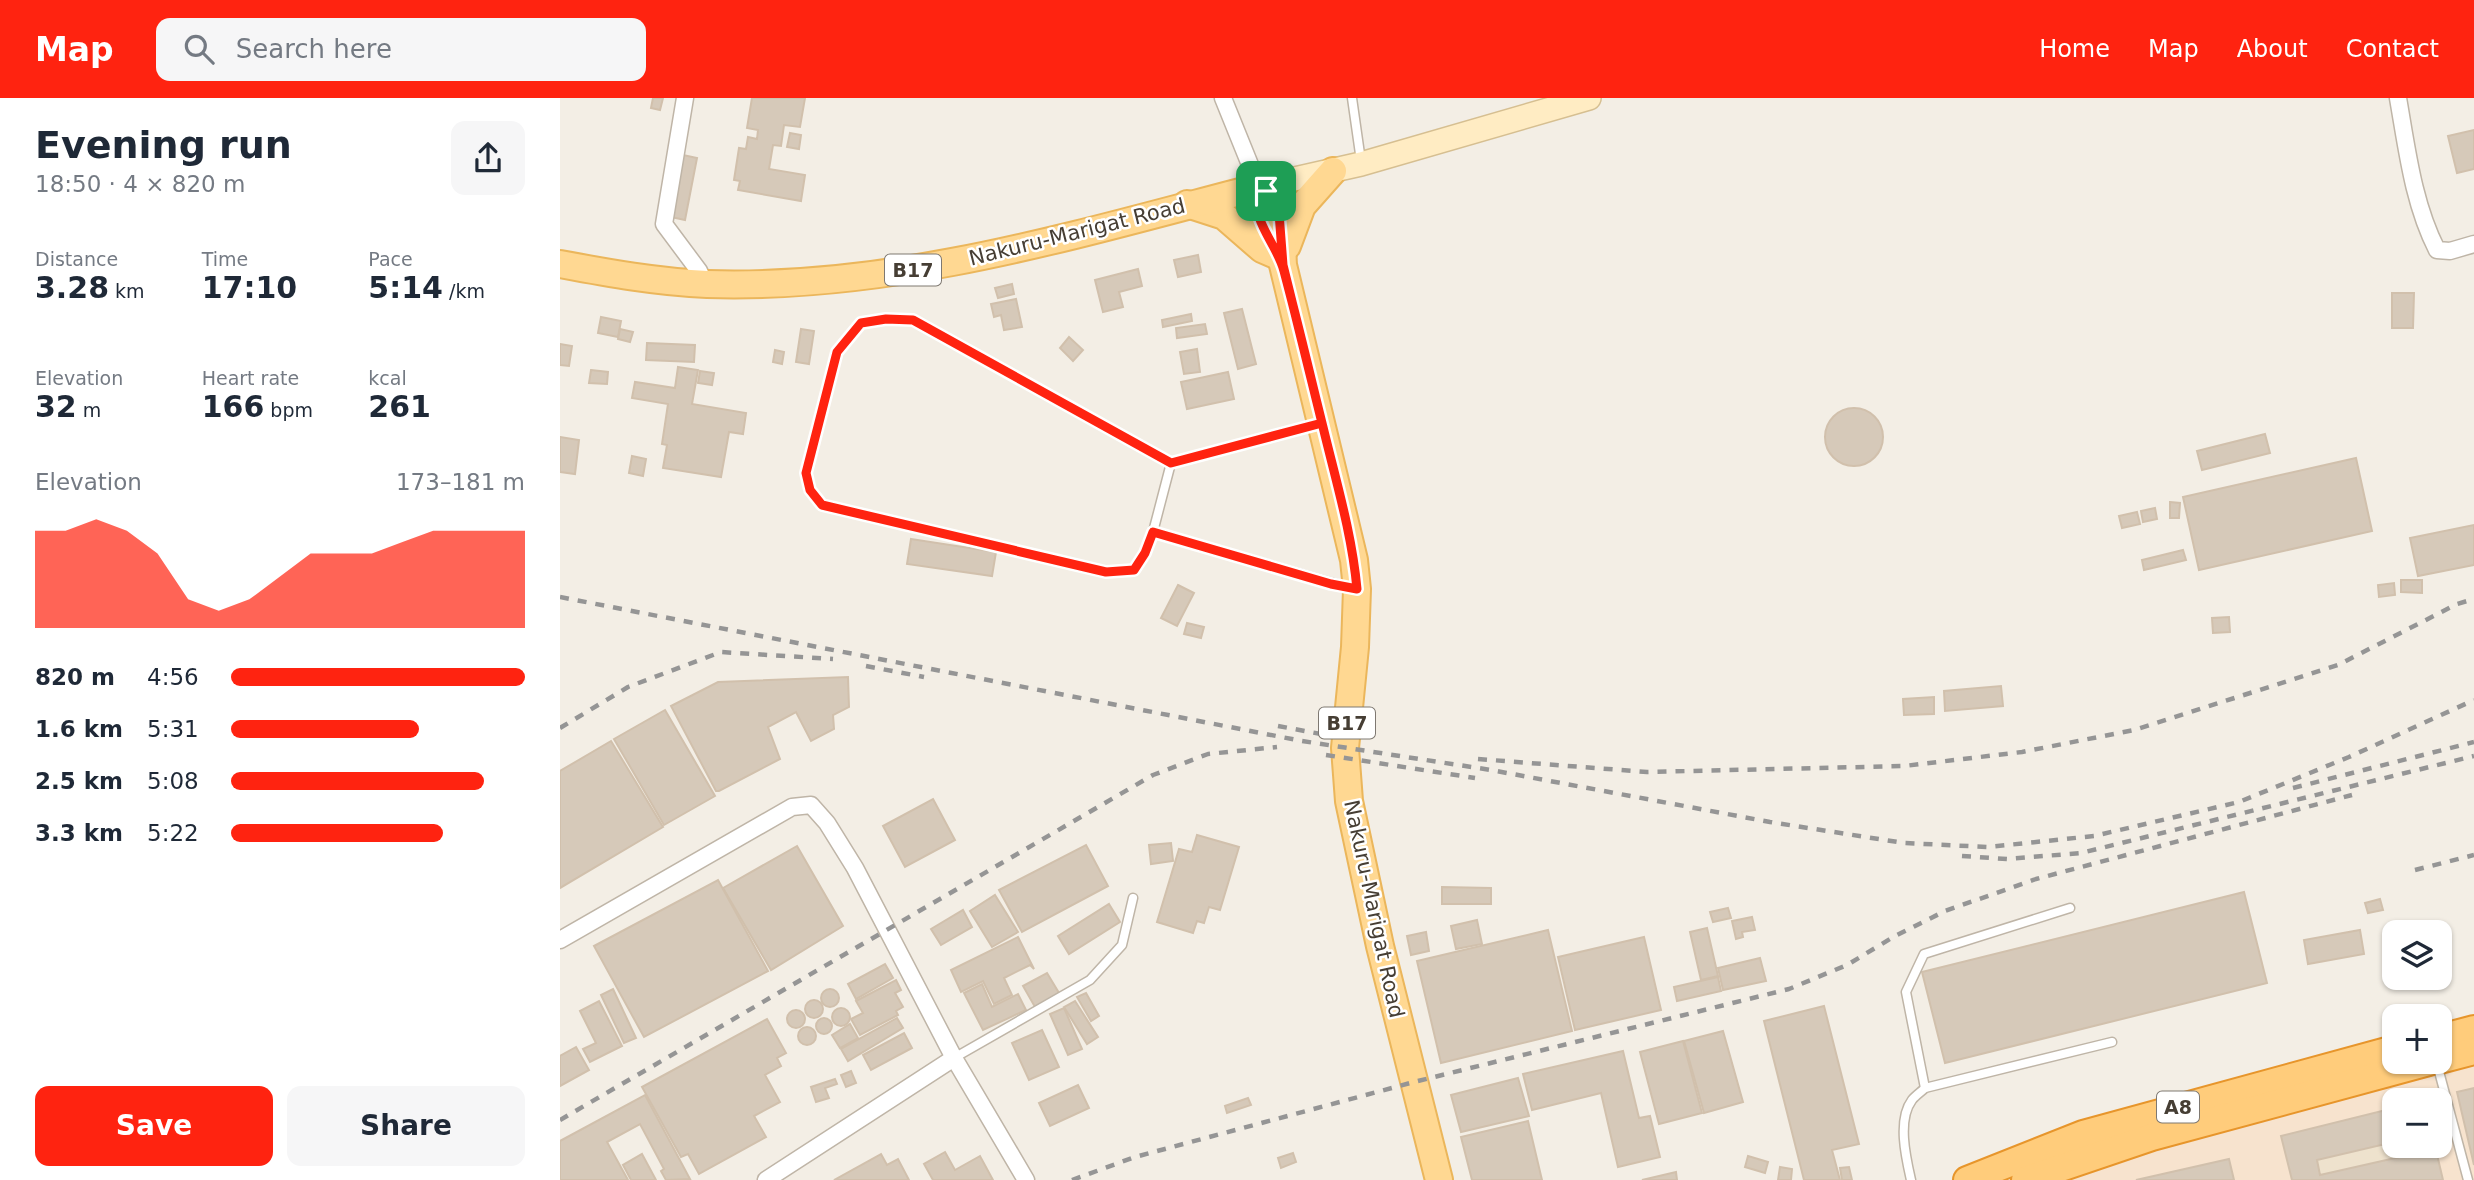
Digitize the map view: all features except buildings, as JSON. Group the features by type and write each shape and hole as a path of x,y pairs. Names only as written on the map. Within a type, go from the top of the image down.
{"highway":[{"path":"2452,1035 2474,1029"},
{"path":"2452,1057 2474,1051"},
{"name":"A8","path":"1967,1180 2083,1134 2382,1052"},
{"name":"A8","path":"2025,1180 2070,1168 2152,1137 2385,1074"}],"main road":[{"path":"1259,187 1361,164 1589,98"},
{"path":"1187,204 1224,216 1262,249 1281,259 1303,206 1333,171"},
{"name":"Nakuru-Marigat Road","path":"560,264 623,275 705,284 824,281 898,273 976,257 1259,187 1272,196 1279,213 1281,259 1354,561 1357,589 1355,647 1345,748 1349,801 1380,946 1439,1180"}],"street":[{"path":"685,98 664,224 695,264 705,284"},
{"path":"1223,98 1259,187"},
{"path":"2398,98 2415,191 2427,231 2437,250 2474,244"},
{"path":"560,940 792,807 811,805 827,823 855,868 954,1058 1026,1180"},
{"path":"766,1180 954,1058"}],"lane":[{"path":"1352,98 1361,164"},
{"path":"1171,463 1145,553 1134,570 1106,572 822,505 810,490 806,473 837,352 861,323 886,319 913,320 1171,463 1322,423"},
{"path":"1153,532 1331,584 1357,589"},
{"path":"954,1058 1090,980 1122,945 1133,898"},
{"path":"1925,1088 1906,992 1924,954 2070,908"},
{"path":"1911,1180 1906,1158 1905,1118 1911,1101 1925,1088 2112,1042"},
{"path":"2441,1074 2468,1180"}],"shaded area":[{"path":"2474,1052 2474,1180 2017,1180 2395,1074 2452,1074 2452,1058"},
{"path":"2382,1111 2382,1158 2438,1158 2443,1180 2292,1180 2281,1136"}],"railway":[{"path":"560,597 1302,741 1491,770 1770,822 1904,843 1988,847 2094,836 2239,802 2349,757 2474,700"},
{"path":"1478,759 1647,772 1904,766 2022,752 2134,730 2338,665 2457,604 2474,599"},
{"path":"560,728 628,687 721,652 833,659"},
{"path":"866,666 924,677"},
{"path":"1278,726 1326,735"},
{"path":"2293,788 2474,742"},
{"path":"560,1120 1153,775 1208,754 1277,747"},
{"path":"1326,755 1475,778"},
{"path":"1962,856 2007,859 2081,853 2474,756"},
{"path":"1072,1180 1135,1157 1414,1082 1789,989 1847,965 1895,936 1945,911 2036,879 2352,795"},
{"path":"2415,870 2474,855"}],"route":[{"path":"1266,191 1259,187 1256,196 1258,215 1283,265 1340,495 1357,589 1331,584 1153,532 1145,553 1134,570 1106,572 822,505 810,490 806,473 837,352 861,323 886,319 913,320 1171,463 1322,423 1283,265 1281,219 1272,196 1266,191"}]}
